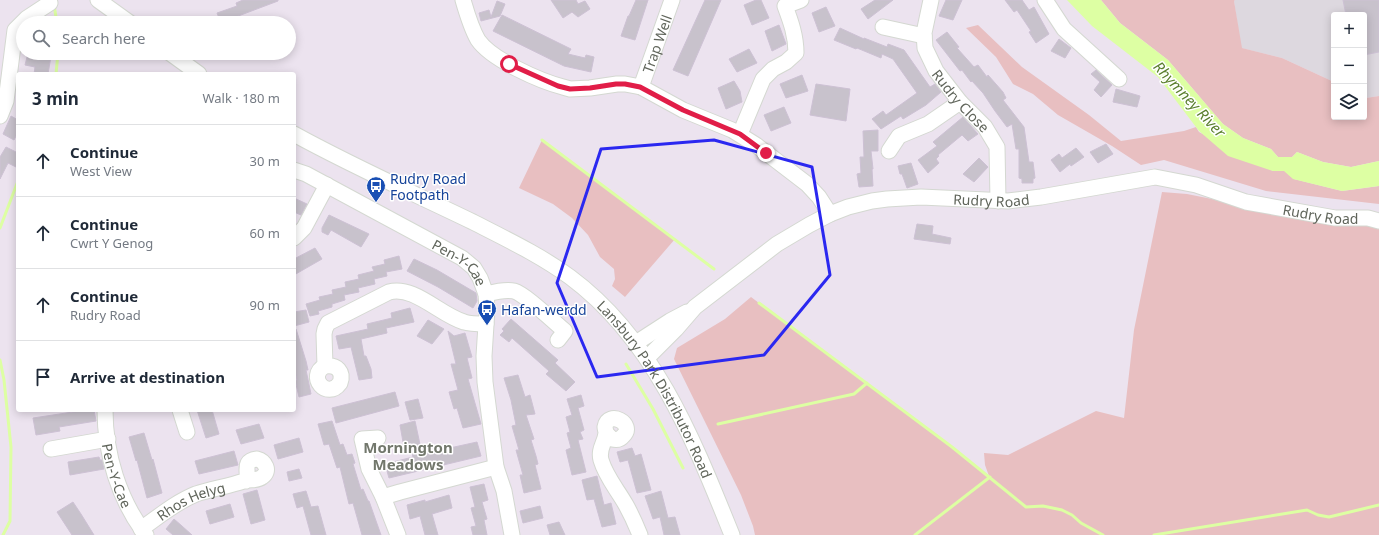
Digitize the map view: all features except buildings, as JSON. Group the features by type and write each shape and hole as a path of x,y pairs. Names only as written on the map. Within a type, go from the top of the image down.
{"street":[{"path":"98,0 120,16"},
{"path":"463,0 471,26 478,39 488,51 515,67 550,83 570,89 616,84 640,87 683,110 740,134 756,144 807,184 819,197 830,214"},
{"name":"Trap Well","path":"640,87 672,0"},
{"path":"740,134 763,79 773,69 786,62 796,53 794,31 785,6 801,0"},
{"name":"Rudry Close","path":"931,0 924,36 925,48 936,72 960,102 985,127 997,147 998,201"},
{"path":"1045,0 1064,29 1119,79"},
{"path":"30,16 50,3"},
{"path":"892,24 924,36"},
{"path":"0,116 6,101 16,29"},
{"path":"180,60 196,72"},
{"path":"888,151 900,136 928,124 960,102"},
{"name":"Lansbury Park Distributor Road","path":"296,135 516,244 570,277 593,296 618,321 636,343 669,393 701,459 732,535"},
{"name":"Pen-Y-Cae","path":"296,171 327,185 462,258 474,268 480,278 486,294 487,309 484,356 485,382 496,466 504,491 512,535"},
{"name":"Rudry Road","path":"695,308 777,244 809,225 843,209 866,203 905,197 998,201 1041,197 1155,177 1196,185 1246,202 1335,218 1368,218 1379,221"},
{"path":"296,236 304,228 327,185"},
{"path":"325,366 324,334 328,323 389,292 396,290 404,291 415,296 464,322 486,324"},
{"path":"486,294 502,291 513,291 522,295 565,331 558,340"},
{"path":"636,343 670,321 695,308"},
{"path":"647,358 695,308"},
{"name":"Pen-Y-Cae","path":"105,412 112,464 119,487 133,516 143,532"},
{"path":"181,412 187,432"},
{"path":"606,433 600,448 603,467 609,480 626,505 640,535"},
{"path":"378,438 362,439 369,469 383,497 398,535"},
{"path":"50,449 108,439"},
{"path":"383,497 496,466"},
{"name":"Rhos Helyg","path":"143,532 183,500 196,494 246,481"}],"highlighted area":[{"path":"714,140 812,167 830,275 764,355 597,377 557,283 601,149"}],"shaded area":[{"path":"1101,0 1235,0 1242,48 1282,58 1331,81 1331,120 1367,120 1367,98 1379,96 1379,161 1351,167 1323,162 1297,152 1292,157 1278,157 1271,149 1243,138 1223,124 1168,60 1120,23"},
{"path":"1379,0 1379,96 1367,98 1367,12 1331,12 1331,81 1282,58 1241,48 1234,1"},
{"path":"978,25 1022,67 1089,115 1121,141 1184,131 1196,127 1199,132 1273,171 1284,170 1294,179 1342,191 1379,186 1379,204 1266,191 1164,160 1141,165 1112,146 1058,115 1033,94 1013,84 996,57 966,28"},
{"path":"542,140 675,239 625,297 612,286 615,279 614,269 600,257 588,235 572,218 553,204 519,188"},
{"path":"1162,192 1187,194 1252,207 1379,228 1379,535 755,535 741,495 674,359 677,348 725,319 751,297 989,476 985,465 984,453 1008,455 1096,411 1124,418 1134,330"}],"water":[{"name":"Rhymney River","path":"1067,0 1101,0 1120,23 1168,60 1223,124 1243,138 1271,149 1278,157 1292,157 1297,152 1323,162 1351,167 1379,161 1379,186 1342,191 1293,179 1284,171 1273,171 1228,156 1199,131 1158,77 1092,26"}],"waterway":[{"path":"54,5 56,16"},
{"path":"56,72 57,60"},
{"path":"542,140 714,269"},
{"path":"0,228 16,186"},
{"path":"759,303 952,447 1026,507 1043,506 1062,510 1072,515 1081,523 1103,535"},
{"path":"0,360 4,380 11,447 10,521 3,535"},
{"path":"626,364 653,409 683,468"},
{"path":"718,424 854,394 867,383"},
{"path":"915,535 990,477"},
{"path":"1154,535 1307,510 1318,515 1329,517 1379,505"}],"place":[{"name":"Rudry Road Footpath","path":"376,203"},
{"name":"Hafan-werdd","path":"487,326"}],"district":[{"name":"Mornington Meadows","path":"408,456"}],"route":[{"path":"509,64 558,86 570,89 616,84 640,87 683,110 740,134 756,144 766,153"}]}
